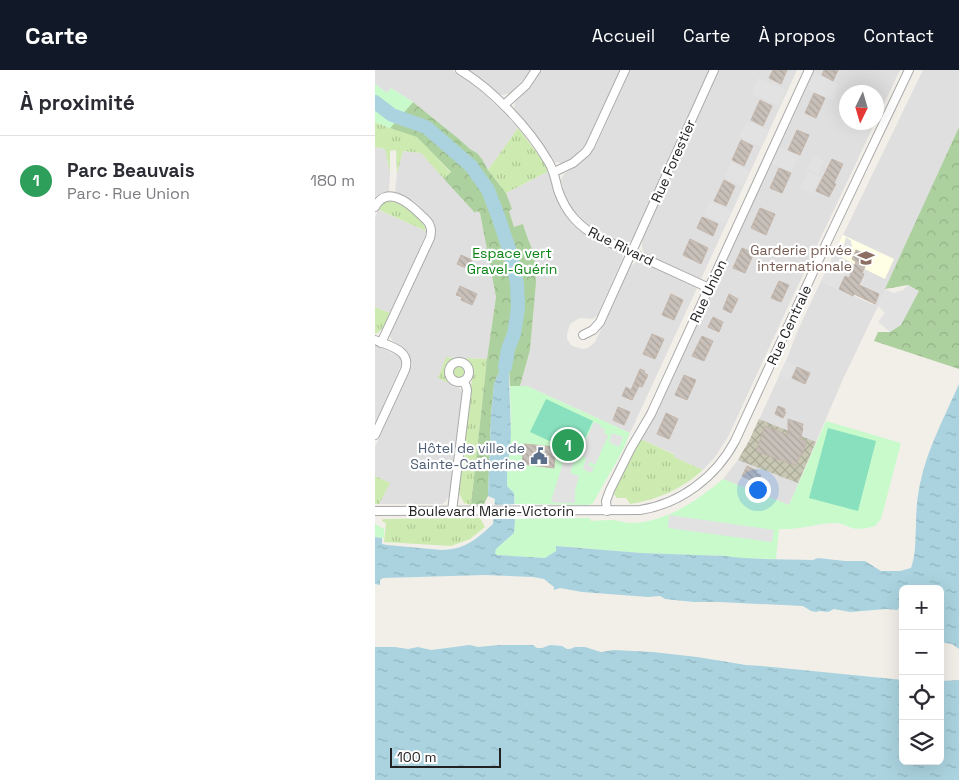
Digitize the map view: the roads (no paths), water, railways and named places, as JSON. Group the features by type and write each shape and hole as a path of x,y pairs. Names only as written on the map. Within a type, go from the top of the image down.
{"street":[{"name":"Rue Rivard","path":"460,70 474,79 504,105 524,127 548,160 554,172 562,200 577,222 591,233 709,288"},
{"path":"504,105 525,85 536,70"},
{"path":"554,172 573,163 586,152 625,70"},
{"name":"Rue Forestier","path":"583,336 593,330 600,322 714,70"},
{"name":"Rue Union","path":"607,510 606,501 610,490 631,448 647,422 809,70"},
{"name":"Rue Centrale","path":"607,510 640,510 656,507 671,501 694,488 706,478 727,454 742,427 909,70"},
{"path":"375,207 382,198 388,196 396,198 413,207 429,223 431,232 430,238 378,341 402,353 407,362 375,435"},
{"path":"452,511 467,390 463,380"},
{"name":"Boulevard Marie-Victorin","path":"375,511 607,510"}],"water":[{"path":"508,349 511,435 507,486 514,493 515,519 514,533 496,549 495,553 497,555 545,558 556,551 556,546 641,553 758,559 813,560 818,558 865,561 881,571 900,571 911,568 915,547 917,500 923,471 937,433 959,384 959,649 952,644 944,643 944,585 899,585 898,610 850,612 834,609 828,612 816,612 803,606 694,602 665,599 660,596 648,597 582,592 560,588 554,590 554,587 544,579 533,577 485,575 383,578 380,580 380,585 375,584 375,537 382,538 382,544 387,545 442,550 465,545 493,524 495,499 488,496 494,384"},
{"path":"470,645 478,647 533,645 537,648 542,648 550,645 562,646 567,649 585,647 601,652 614,650 653,652 746,665 899,680 899,765 944,765 944,681 959,680 959,780 375,780 375,647 408,649 418,647 431,650"}],"waterway":[{"path":"375,102 392,115 426,127 471,166 488,190 510,252 517,283 518,308 514,334 508,349 505,367"}],"place":[{"name":"Garderie privée internationale","path":"866,258"},
{"name":"Parc Beauvais","path":"568,445"},
{"name":"Hôtel de ville de Sainte-Catherine","path":"539,456"}],"park label":[{"name":"Espace vert Gravel-Guérin","path":"512,262"}]}
